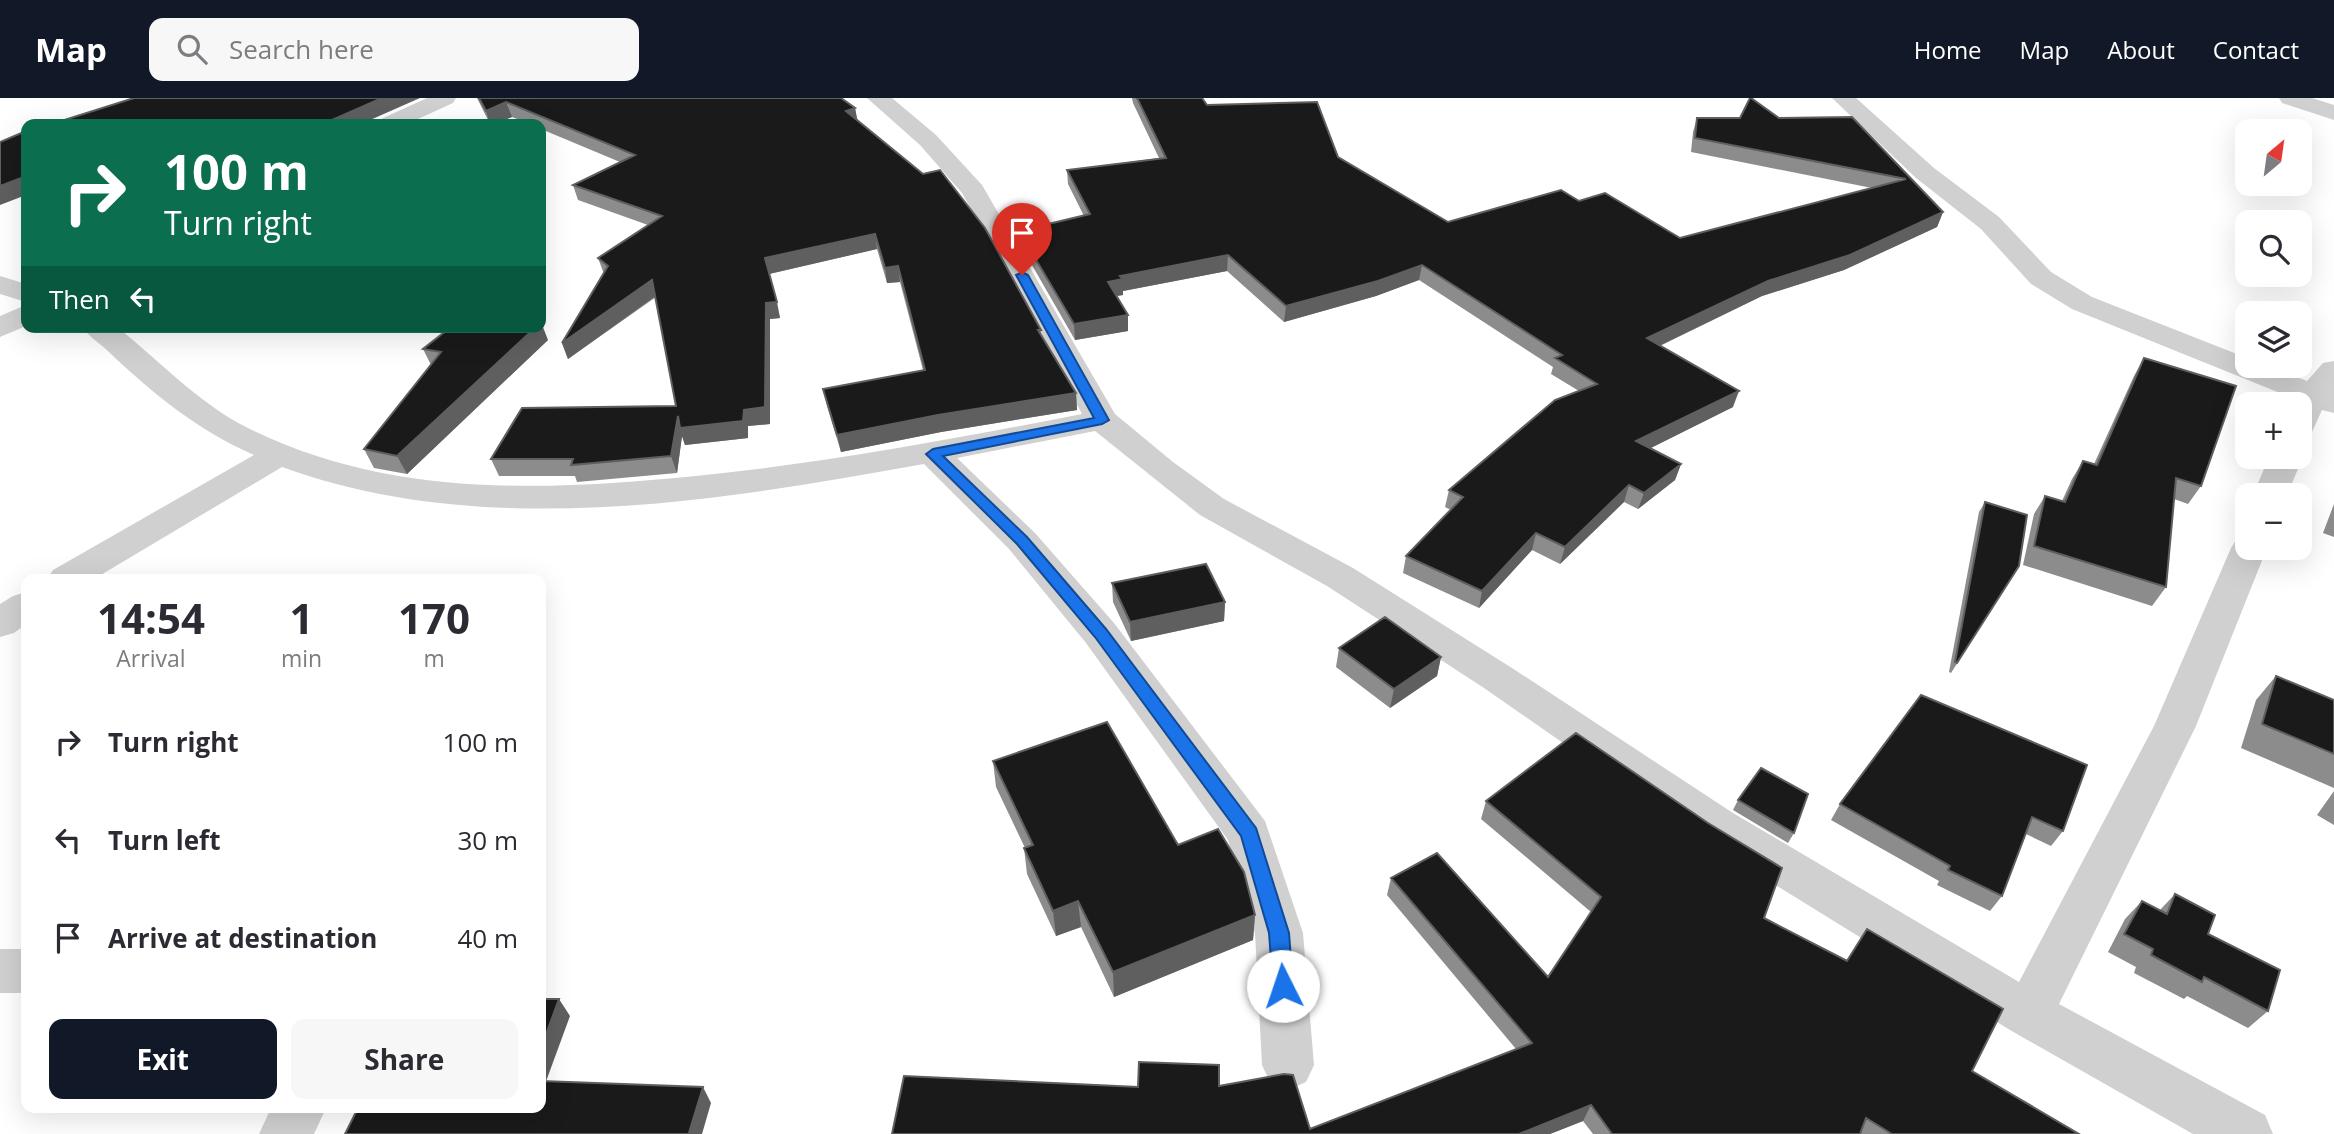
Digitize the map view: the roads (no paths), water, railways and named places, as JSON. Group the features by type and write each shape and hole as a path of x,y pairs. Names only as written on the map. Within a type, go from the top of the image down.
{"street":[{"path":"400,119 445,98"},
{"path":"878,98 928,139 973,190 1102,420 1161,469 1212,507 1340,577 1498,678 1717,826 2028,1014 2246,1134"},
{"path":"1843,98 1924,173 1990,223 2041,278 2082,303 2323,399 2334,370"},
{"path":"2290,98 2334,113"},
{"path":"0,328 21,317"},
{"path":"104,333 143,368 217,425 280,454 349,478 426,493 511,500 590,497 735,484 933,454 1102,420"},
{"path":"75,574 280,454"},
{"path":"933,454 1022,541 1100,633 1250,834 1279,933 1288,1065"},
{"path":"2028,1014 2175,726 2244,560"},
{"path":"0,623 21,608"},
{"path":"0,971 21,971"},
{"path":"286,1134 296,1113"}]}
